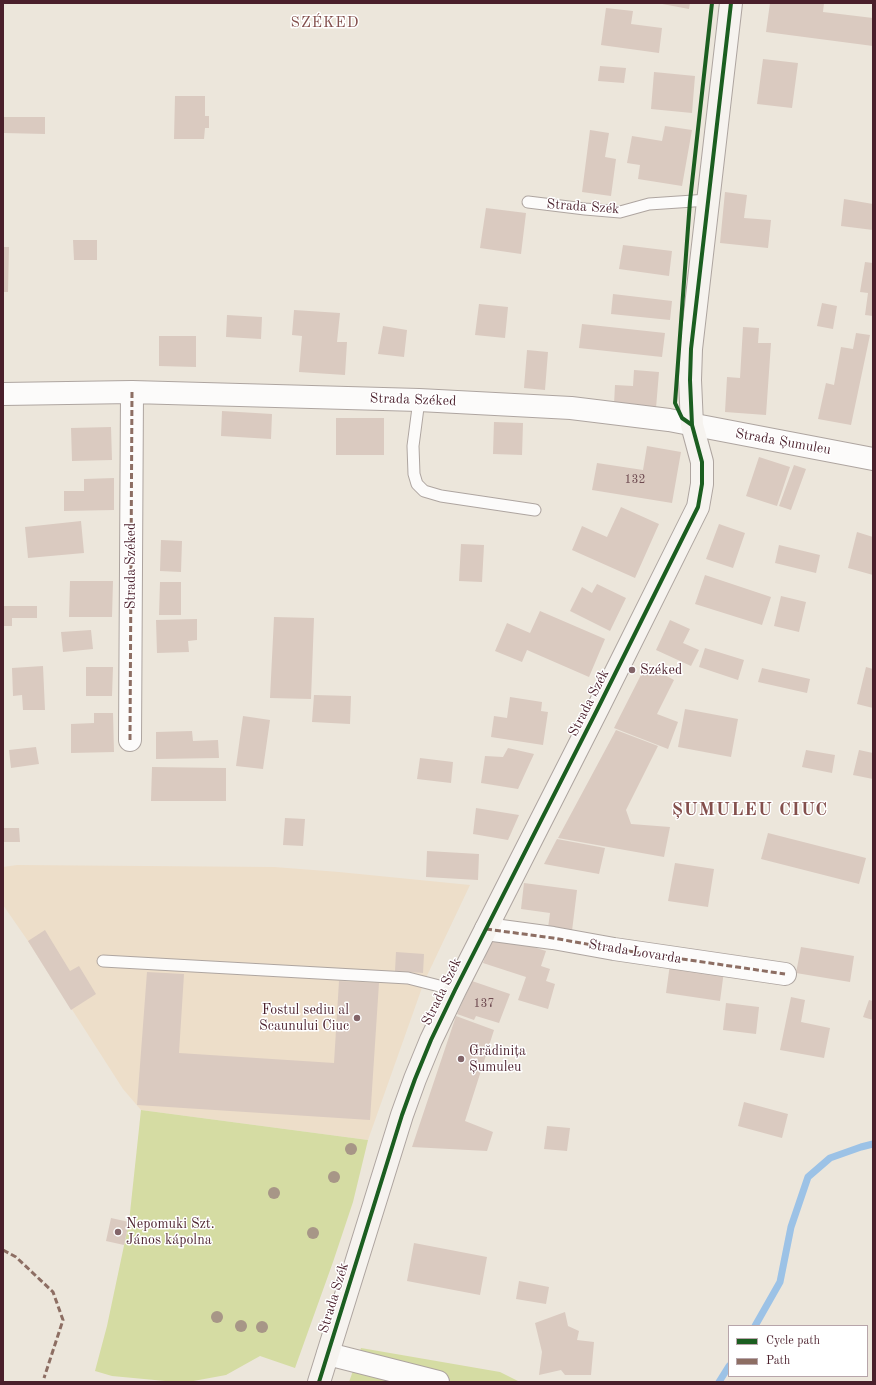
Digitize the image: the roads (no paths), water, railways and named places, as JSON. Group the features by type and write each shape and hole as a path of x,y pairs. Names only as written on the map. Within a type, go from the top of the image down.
{"street":[{"name":"Strada Szék","path":"319,1382 408,1100 432,1040 455,990 698,507 702,484 702,462 692,425 690,380 691,349 731,3"},
{"name":"Strada Széked","path":"3,394 132,392 419,400 571,408 669,420 692,425"},
{"name":"Strada Széked","path":"130,740 132,392"},
{"name":"Strada Șumuleu","path":"692,425 873,458"},
{"name":"Strada Lovarda","path":"486,929 785,974"},
{"name":"Strada Szék","path":"328,1354 438,1382"}],"lane":[{"name":"Strada Szék","path":"528,202 620,212 649,204 708,200"},
{"path":"419,400 413,446 414,474 417,484 424,491 441,496 535,510"},
{"path":"103,961 408,978 455,990"}],"waterway":[{"path":"756,1325 780,1282 791,1227 808,1177 830,1158 873,1144"},
{"path":"719,1382 728,1368"}],"place":[{"name":"Széked","path":"632,670"},
{"name":"Fostul sediu al Scaunului Ciuc","path":"357,1018"},
{"name":"Grădinița Șumuleu","path":"461,1059"},
{"name":"Nepomuki Szt. János kápolna","path":"118,1232"}],"district":[{"name":"SZÉKED","path":"325,23"},
{"name":"ȘUMULEU CIUC","path":"750,810"}]}
